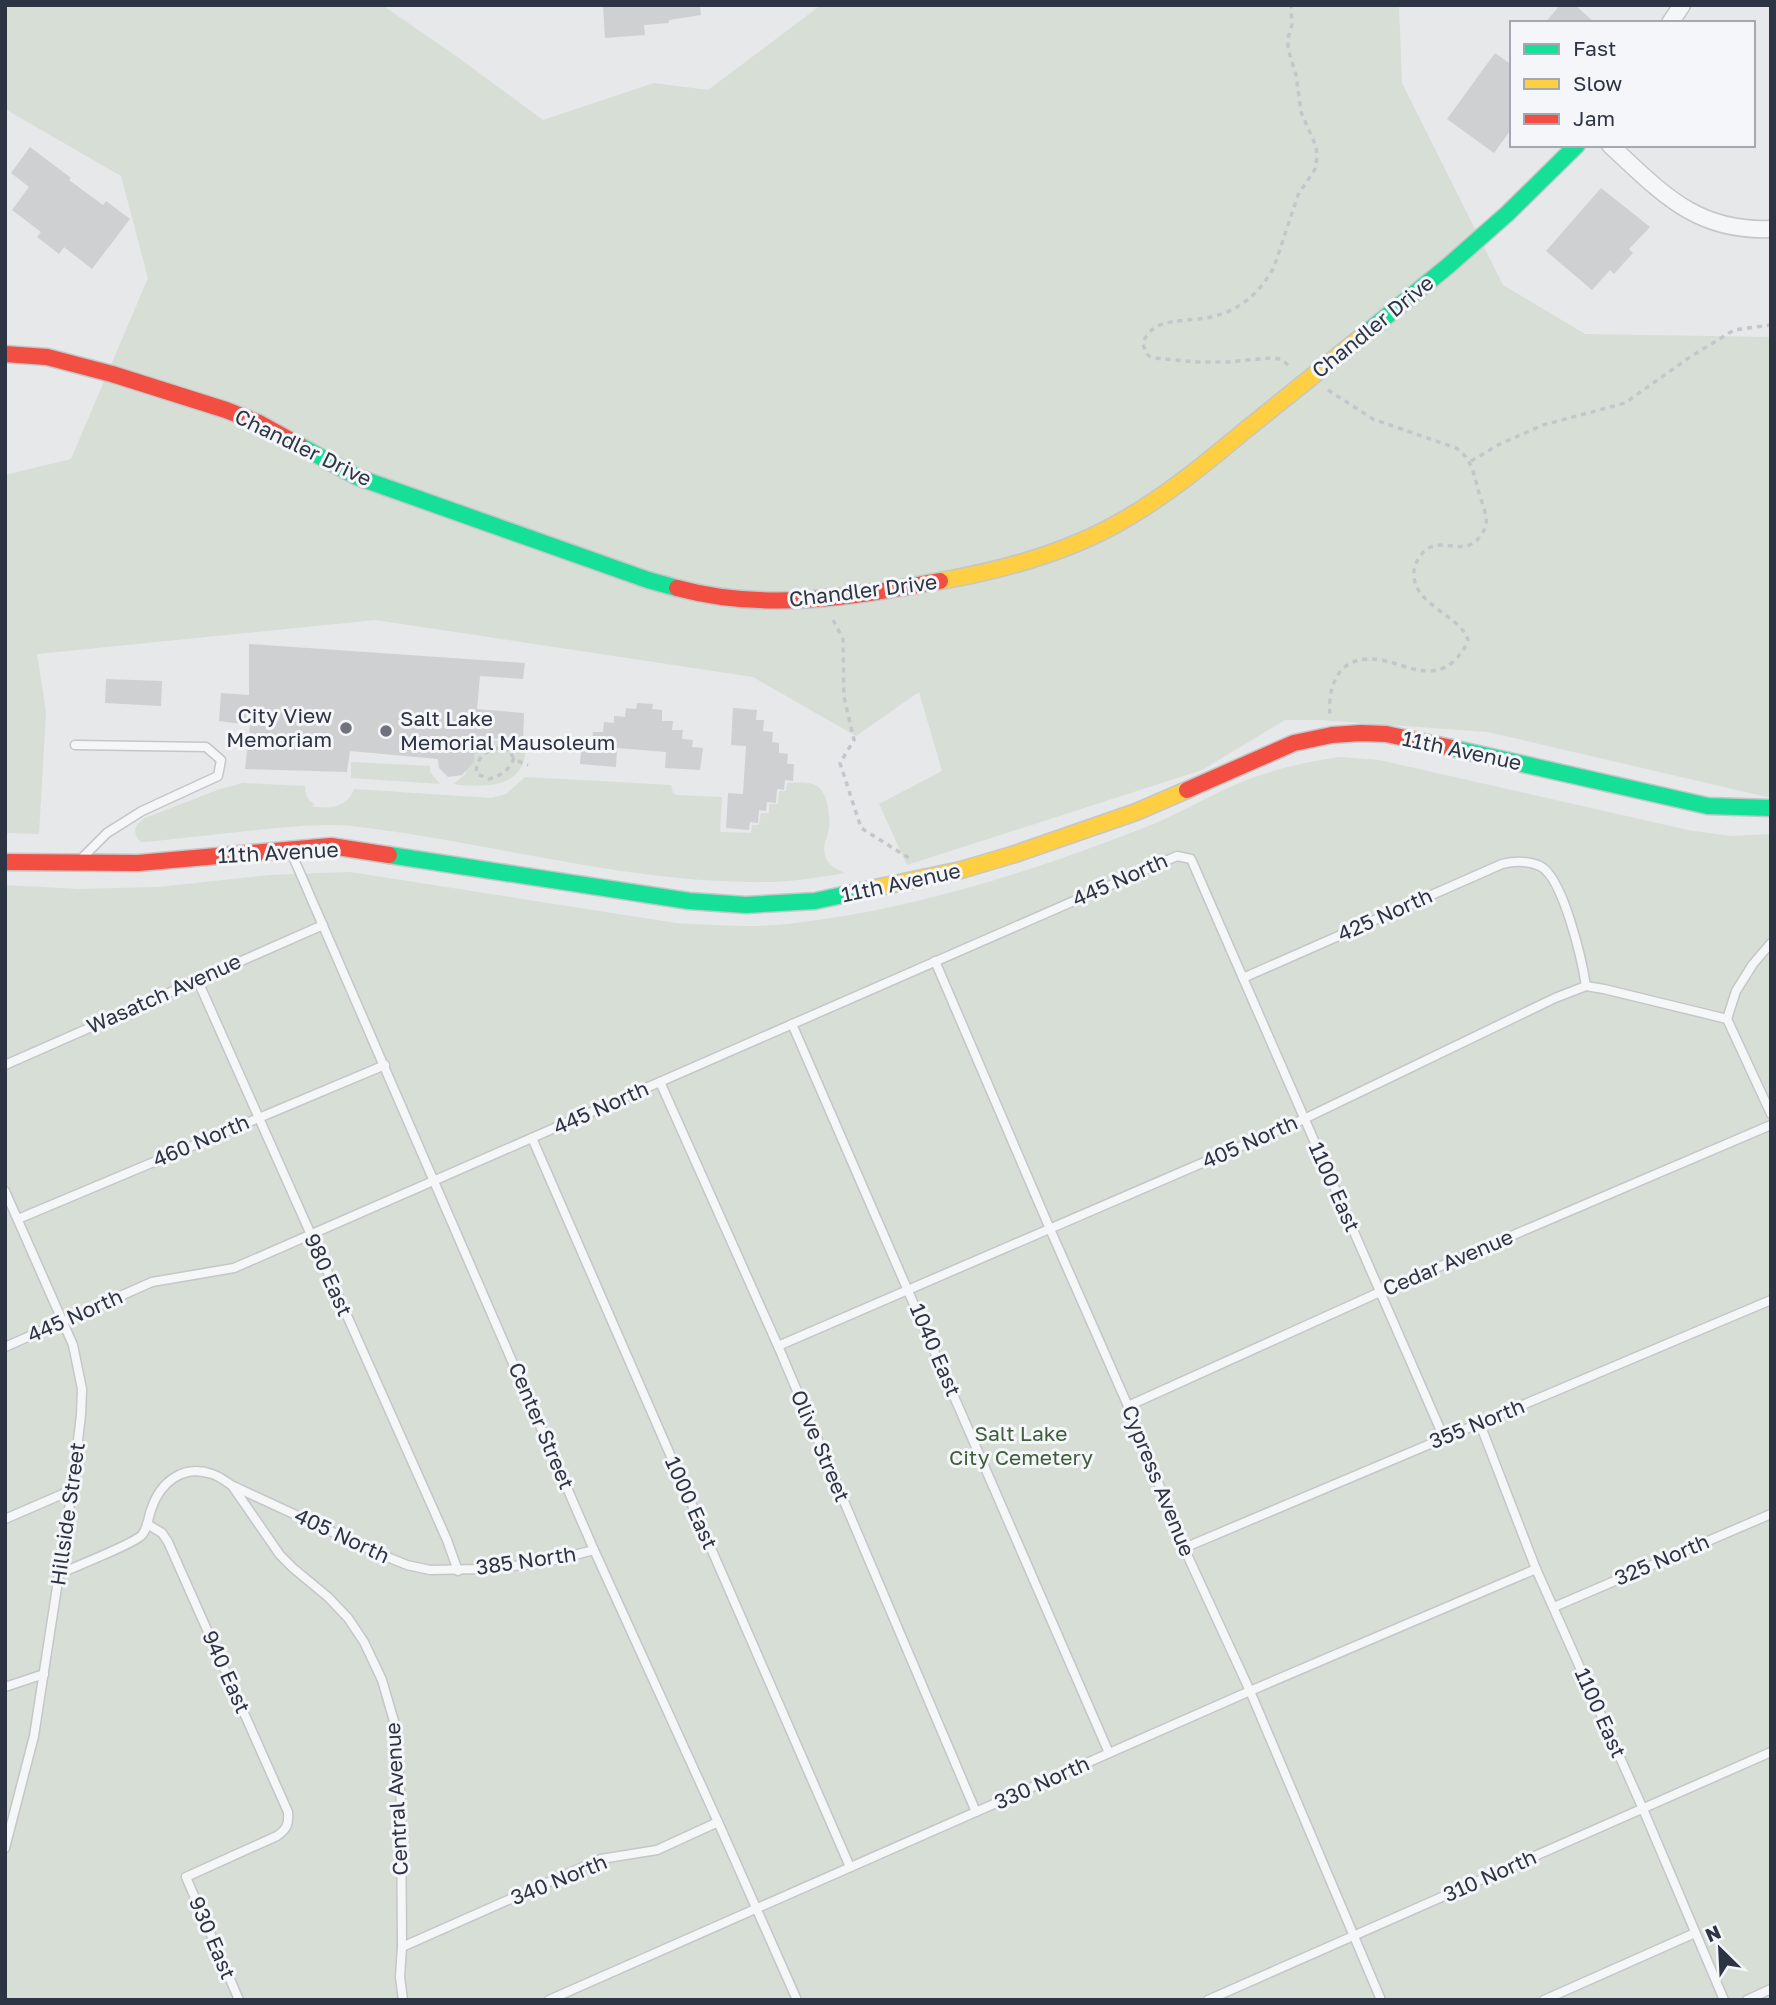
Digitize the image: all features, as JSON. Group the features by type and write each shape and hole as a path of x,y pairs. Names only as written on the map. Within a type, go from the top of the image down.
{"street":[{"path":"1671,21 1682,5"},
{"name":"Chandler Drive","path":"5,354 47,358 101,371 226,410 259,423 357,477 648,580 729,598 779,602 860,596 981,574 1025,562 1059,550 1128,518 1196,470 1448,266 1508,213 1575,147"},
{"path":"1612,147 1659,189 1694,214 1739,228 1771,229"},
{"name":"11th Avenue","path":"5,862 138,863 331,846 688,901 746,905 815,901 935,876 1015,854 1136,812 1294,743 1332,735 1361,733 1426,741 1708,806 1771,808"}],"lane":[{"path":"75,745 206,747 221,760 218,776 142,811 107,832 79,862"},
{"name":"Center Street","path":"290,849 594,1550 797,2000"},
{"name":"445 North","path":"5,1347 152,1282 234,1268 1177,856 1191,859"},
{"name":"1100 East","path":"1191,859 1444,1438"},
{"name":"425 North","path":"1243,978 1502,864 1517,861 1541,866 1554,879 1583,963 1586,986"},
{"name":"Wasatch Avenue","path":"5,1065 323,925"},
{"path":"1771,943 1753,964 1736,991 1727,1019 1771,1114"},
{"name":"Cypress Avenue","path":"935,961 1128,1406 1184,1548 1250,1691 1381,2000"},
{"name":"980 East","path":"197,979 447,1540 458,1571"},
{"path":"1586,986 1727,1019"},
{"name":"405 North","path":"778,1346 1304,1119 1555,998 1586,986"},
{"name":"1040 East","path":"792,1024 1109,1753"},
{"name":"460 North","path":"18,1219 385,1065"},
{"name":"Olive Street","path":"660,1082 778,1346 976,1812"},
{"name":"Cedar Avenue","path":"1128,1406 1380,1292 1771,1125"},
{"name":"1000 East","path":"532,1138 850,1867"},
{"name":"Hillside Street","path":"5,1191 64,1322 82,1389 82,1415 72,1490 34,1736 5,1848"},
{"name":"355 North","path":"1184,1548 1771,1300"},
{"name":"1100 East","path":"1480,1424 1536,1569 1643,1809 1724,2000"},
{"name":"405 North","path":"147,1524 158,1493 167,1482 179,1473 187,1471 213,1474 231,1485 407,1565 430,1570 458,1571"},
{"name":"Central Avenue","path":"231,1485 280,1555 348,1618 364,1642 382,1680 396,1728 401,1806 400,1977 403,2000"},
{"path":"5,1518 72,1490"},
{"name":"325 North","path":"1553,1607 1771,1514"},
{"path":"60,1574 129,1543 142,1535 147,1524"},
{"name":"940 East","path":"147,1524 162,1533 168,1542 288,1812 289,1821 286,1829 277,1836 186,1877"},
{"name":"385 North","path":"458,1571 542,1563 594,1550"},
{"name":"330 North","path":"549,2000 1250,1691 1536,1569"},
{"path":"5,1687 44,1674"},
{"name":"310 North","path":"1209,2000 1771,1752"},
{"name":"340 North","path":"402,1947 601,1859 657,1850 718,1822"},
{"name":"930 East","path":"186,1877 239,2000"},
{"path":"1544,2000 1695,1933"},
{"path":"1747,2000 1771,1989"}],"path":[{"path":"1288,365 1281,359 1270,358 1198,362 1154,358 1146,353 1143,343 1150,331 1161,324 1211,317 1234,309 1253,296 1274,267 1298,195 1316,164 1316,146 1301,112 1296,75 1288,49 1292,5"},
{"path":"1470,461 1543,425 1625,403 1734,330 1771,324"},
{"path":"1328,390 1373,419 1464,453 1470,461 1486,519 1486,527 1479,538 1467,546 1441,544 1428,548 1416,563 1415,584 1431,604 1465,631 1468,639 1463,651 1442,669 1431,672 1380,660 1357,661 1348,665 1338,674 1331,690 1329,701 1332,735"},
{"path":"823,600 843,639 844,697 854,740 840,763 861,828 935,876"},
{"path":"513,758 510,767 499,775 489,779 477,774 477,762 493,749 509,750 513,758 528,765"}],"green space":[{"path":"5,5 382,5 543,120 654,83 708,90 821,5 1399,5 1402,83 1503,285 1585,334 1771,337 1771,798 1488,732 1285,720 1202,770 907,865 879,804 942,771 919,692 856,736 753,677 375,620 37,654 46,712 39,834 5,833 5,475 71,459 148,278 121,176 5,109"},
{"path":"471,740 526,741 525,757 520,769 513,777 492,785 453,784 466,774"},
{"name":"Salt Lake City Cemetery","path":"1340,757 1379,760 1688,830 1730,836 1771,834 1771,2000 5,2000 5,885 78,889 158,887 270,875 350,872 676,923 745,926 787,924 879,910 970,888 1146,827 1249,779 1287,767"},
{"path":"351,762 430,766 430,772 440,784 351,778"},
{"path":"525,777 671,785 673,793 677,795 722,797 720,832 751,833 752,825 759,825 761,813 769,813 769,804 778,804 779,791 786,791 787,783 809,783 823,792 828,807 829,826 824,845 825,856 833,867 845,873 772,882 666,877 404,833 340,825 293,827 146,842 141,842 135,832 145,818 243,783 305,786 307,797 315,804 312,806 325,808 343,803 354,789 491,798 506,794"}],"building":[{"path":"603,5 700,5 701,15 669,20 669,23 644,25 645,35 605,38"},
{"path":"1560,5 1575,5 1593,21 1547,21"},
{"path":"1495,53 1510,64 1510,131 1494,153 1447,119"},
{"path":"30,147 103,205 106,201 130,219 92,269 64,247 59,254 37,237 41,232 12,210 29,187 11,173"},
{"path":"1601,188 1650,227 1629,249 1633,253 1614,274 1610,270 1592,290 1546,251"},
{"name":"Salt Lake Memorial Mausoleum","path":"249,644 525,663 523,679 480,676 477,709 524,713 523,740 475,737 474,762 462,775 448,777 439,768 438,759 350,751 347,772 245,769 250,725 219,721 221,693 249,695"},
{"path":"106,679 162,681 161,706 105,703"},
{"path":"637,703 653,704 652,709 662,710 662,721 673,721 672,730 683,730 682,739 693,740 692,747 703,748 700,770 665,768 666,752 617,748 616,767 580,764 582,739 592,740 593,732 603,732 604,722 614,723 614,716 625,717 626,708 636,709"},
{"path":"733,708 757,710 756,720 764,720 763,731 773,732 772,742 779,743 779,753 788,754 787,764 794,764 793,781 785,780 784,790 777,789 776,803 767,802 766,811 759,810 758,823 750,822 749,830 726,828 728,793 743,794 746,746 731,745"}],"traffic: fast":[{"path":"1360,338 1508,213 1575,147"},
{"path":"299,445 357,477 677,588"},
{"path":"1452,748 1708,806 1771,808"},
{"path":"389,855 689,901 746,905 815,901 875,888"}],"traffic: slow":[{"path":"940,581 988,571 1060,550 1127,518 1187,478 1360,338"},
{"path":"875,888 961,870 1015,854 1136,812 1187,790"}],"traffic: jam":[{"path":"5,354 47,357 112,374 226,410 259,423 299,445"},
{"path":"677,588 710,595 776,601 841,597 940,581"},
{"path":"1187,790 1294,743 1332,735 1386,734 1452,748"},
{"path":"5,862 138,863 331,846 389,855"}],"place":[{"name":"City View Memoriam","path":"346,728"},
{"name":"Salt Lake Memorial Mausoleum","path":"386,731"}]}
